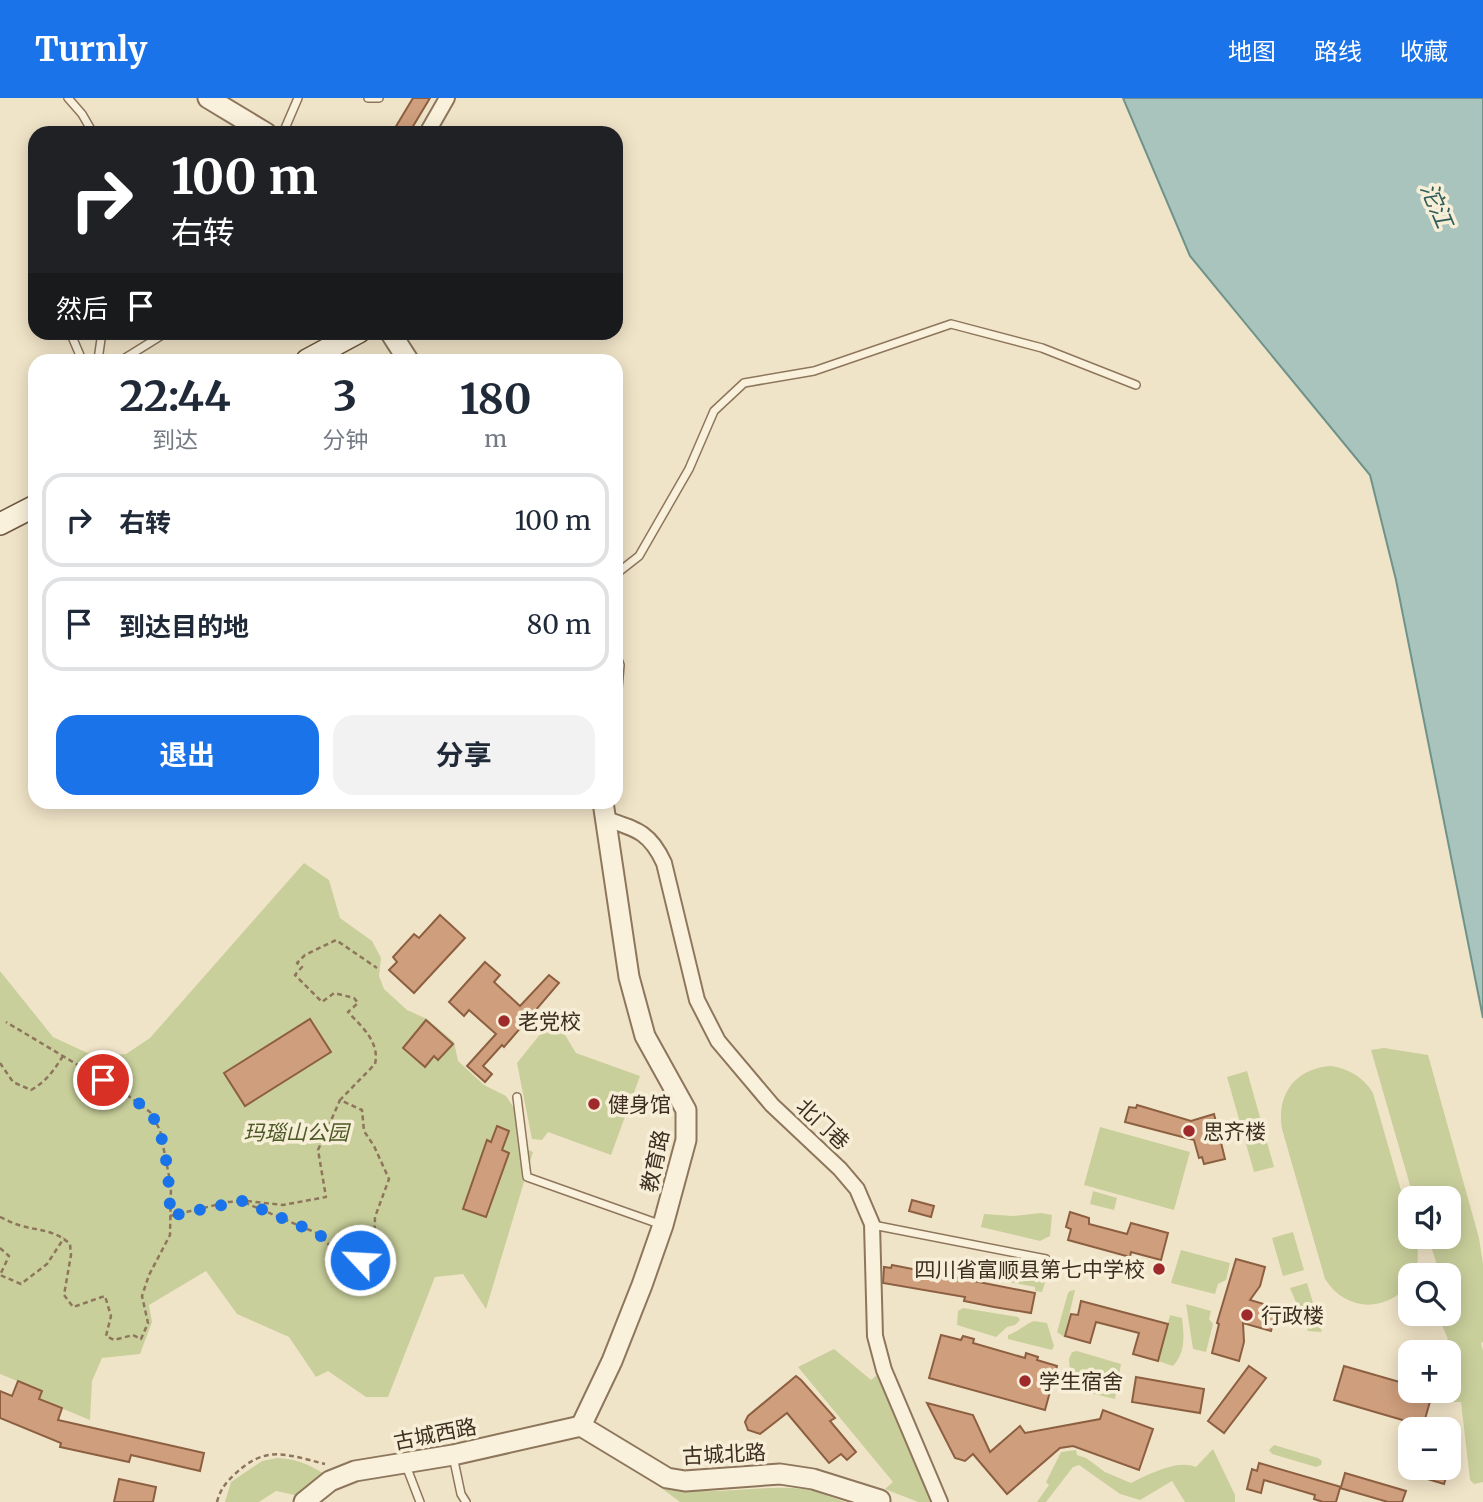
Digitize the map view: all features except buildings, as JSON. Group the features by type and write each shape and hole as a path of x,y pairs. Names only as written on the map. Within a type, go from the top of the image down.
{"main road":[{"path":"317,354 344,340"},
{"path":"0,524 28,510"}],"street":[{"path":"208,98 254,126"},
{"path":"431,126 447,98"},
{"name":"教育路","path":"582,1426 612,1361 663,1226 686,1140 686,1110 645,1037 629,977 605,809"},
{"name":"北门巷","path":"608,809 656,844 664,863 697,1000 718,1041 772,1105 840,1169 857,1189 872,1224 875,1336 884,1370 940,1502"},
{"name":"古城西路","path":"304,1502 330,1481 355,1471 453,1455 582,1426"},
{"name":"古城北路","path":"582,1426 667,1478 685,1481 780,1474 813,1479 880,1500"}],"lane":[{"path":"68,98 89,126"},
{"path":"286,126 298,98"},
{"path":"368,98 379,98"},
{"path":"623,569 639,556 690,469 714,411 744,383 814,371 951,324 1042,348 1136,385"},
{"path":"132,354 154,340"},
{"path":"517,1097 527,1177 663,1226"},
{"path":"872,1224 1046,1259"},
{"path":"453,1455 461,1494 466,1502"},
{"path":"405,1463 420,1502"}],"path":[{"path":"170,1216 242,1201 283,1205 326,1197 318,1150 340,1100 376,1060 372,1039 348,1012 358,1003 354,998 334,993 322,1002 295,975 302,967 297,963 305,955 336,940 377,968"},
{"path":"0,1217 23,1226 47,1230 64,1238 70,1244 71,1255 64,1295 73,1307 105,1296 111,1317 106,1335 114,1340 133,1335 141,1339 148,1323 142,1296 149,1275 170,1235 171,1186 160,1130 150,1112 123,1092 6,1022"},
{"path":"0,1063 13,1082 31,1090 41,1085 63,1056"},
{"path":"242,1201 319,1234 342,1259 351,1262 369,1256 374,1247 375,1217 389,1179 364,1131 362,1110 340,1100"},
{"path":"0,1248 9,1256 0,1275 21,1284 47,1264 64,1238"},
{"path":"217,1502 226,1483 257,1457 291,1455 355,1471"}],"green space":[{"name":"玛瑙山公园","path":"304,863 329,880 340,918 372,941 381,958 379,976 384,989 407,1010 427,1019 454,1042 458,1061 484,1085 506,1096 514,1108 519,1146 533,1152 486,1309 463,1274 435,1277 388,1397 366,1397 328,1371 316,1377 289,1337 237,1314 206,1271 149,1305 152,1322 140,1354 102,1358 92,1381 90,1420 39,1399 42,1391 0,1374 0,971 53,1037 94,1056 126,1054 150,1038"},
{"path":"554,1017 576,1053 640,1076 611,1155 548,1132 542,1140 532,1139 517,1063"},
{"path":"1384,1048 1428,1055 1479,1238 1483,1264 1483,1482 1474,1484 1470,1480 1461,1402 1461,1340 1447,1340 1442,1326 1461,1326 1461,1263 1436,1263 1432,1249 1461,1249 1461,1186 1410,1186 1371,1050"},
{"path":"1331,1066 1344,1069 1365,1082 1373,1093 1400,1186 1398,1249 1417,1249 1417,1263 1398,1263 1398,1294 1378,1304 1366,1305 1344,1298 1325,1279 1282,1129 1282,1105 1291,1085 1308,1072"},
{"path":"1247,1071 1274,1167 1254,1172 1227,1077"},
{"path":"1100,1127 1190,1152 1174,1210 1084,1185"},
{"path":"1093,1191 1117,1198 1114,1210 1090,1204"},
{"path":"1041,1213 1052,1215 1050,1236 1040,1241 981,1227 984,1214 1013,1216"},
{"path":"1293,1232 1304,1270 1283,1276 1272,1238"},
{"path":"1181,1250 1230,1263 1226,1280 1218,1284 1215,1294 1171,1283"},
{"path":"973,1261 1040,1278 1045,1283 1042,1292 1035,1291 1035,1287 969,1274"},
{"path":"1307,1283 1322,1332 1308,1331 1290,1288"},
{"path":"1075,1290 1064,1337 1057,1332 1068,1293"},
{"path":"1186,1304 1211,1311 1209,1319 1213,1324 1206,1352 1193,1349"},
{"path":"963,1308 1018,1317 1020,1320 996,1337 957,1325 958,1311"},
{"path":"1170,1315 1182,1318 1183,1331 1182,1349 1173,1366 1158,1361"},
{"path":"1034,1321 1047,1323 1054,1346 1052,1350 1008,1339 1008,1335"},
{"path":"834,1349 871,1380 877,1375 931,1502 918,1502 885,1489 893,1482 798,1367"},
{"path":"1077,1351 1121,1364 1115,1399 1077,1390 1071,1385 1069,1359 1072,1352"},
{"path":"1274,1445 1318,1458 1322,1461 1321,1465 1316,1467 1272,1454 1269,1450"},
{"path":"1213,1449 1235,1495 1235,1502 1185,1502 1172,1481 1140,1500 1120,1494 1079,1465 1073,1467 1046,1502 1037,1502 1049,1485 1046,1482 1061,1452 1076,1450 1077,1455 1086,1458 1105,1472 1131,1483 1172,1466 1196,1467"},
{"path":"277,1458 302,1463 324,1474 299,1496 276,1491 259,1502 225,1502 231,1482 262,1461"},
{"path":"652,1481 670,1487 708,1491 804,1489 846,1502 680,1502"}],"water":[{"name":"沱江","path":"1123,98 1483,98 1483,1018 1396,580 1370,475 1190,256"}],"place":[{"name":"老党校","path":"504,1021"},
{"name":"健身馆","path":"594,1104"},
{"name":"思齐楼","path":"1189,1131"},
{"name":"四川省富顺县第七中学校","path":"1159,1269"},
{"name":"行政楼","path":"1247,1315"},
{"name":"学生宿舍","path":"1025,1381"}],"route":[{"path":"103,1080 150,1112 160,1130 171,1186 170,1216 242,1201 319,1234 342,1259 351,1262 360,1260"}]}
